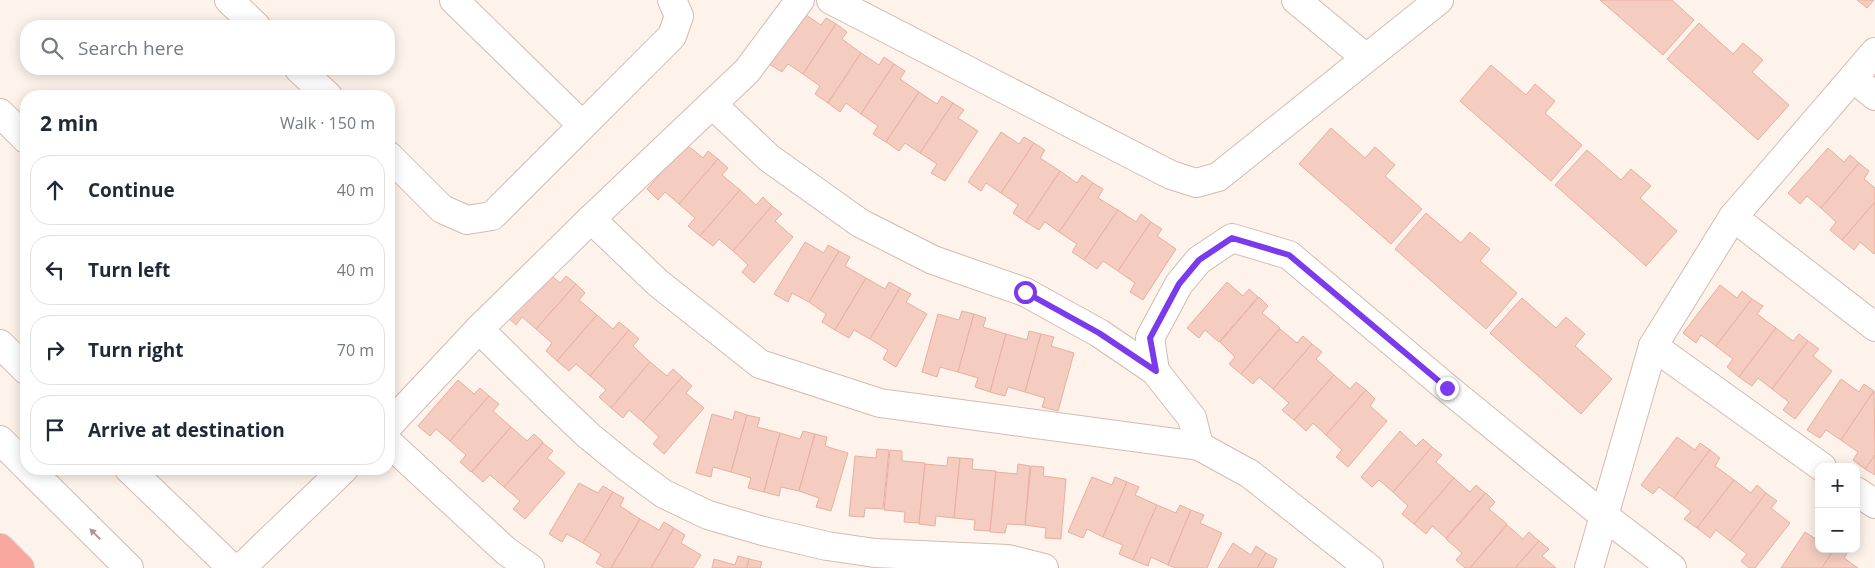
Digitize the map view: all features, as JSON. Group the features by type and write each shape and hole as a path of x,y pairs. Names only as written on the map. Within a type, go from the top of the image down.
{"highway":[{"path":"0,548 20,568"}],"street":[{"path":"229,0 250,20"},
{"path":"454,0 582,125"},
{"path":"395,162 442,208 467,220 492,216 672,36 679,16 672,0"},
{"path":"395,419 479,329 747,71 800,0"},
{"path":"831,0 1170,175 1196,183 1218,177 1438,0"},
{"path":"1296,0 1366,58"},
{"path":"1589,568 1653,346 1732,217 1875,52"},
{"path":"306,75 322,90"},
{"path":"1853,78 1875,96"},
{"path":"712,104 769,158 860,223 932,260 1025,292 1099,333 1156,371 1192,418 1199,446"},
{"path":"0,113 20,133"},
{"path":"1732,217 1875,328"},
{"path":"591,220 658,283 760,364 880,404 1199,446 1250,474 1369,568"},
{"path":"1156,371 1150,338 1179,284 1199,260 1232,238 1289,255 1447,388 1603,515 1672,568"},
{"path":"479,329 571,418 627,467 664,494 708,515 763,531 827,546 875,553 1008,559 1044,568"},
{"path":"0,344 20,364"},
{"path":"1653,346 1816,463"},
{"path":"0,440 20,459"},
{"path":"395,449 506,551 530,568"},
{"path":"36,475 129,568"},
{"path":"135,475 232,568"},
{"path":"241,568 338,475"},
{"path":"1860,494 1875,504"}],"building":[{"path":"1600,0 1672,0 1694,20 1663,55"},
{"path":"1857,0 1874,0 1867,8"},
{"path":"803,13 821,25 826,18 836,24 803,74 788,64 782,72 769,64"},
{"path":"1699,23 1733,54 1743,43 1763,60 1752,72 1789,105 1758,140 1667,59"},
{"path":"836,24 847,32 842,39 861,53 828,103 815,94 820,86 803,74"},
{"path":"861,53 879,65 884,57 894,64 861,114 846,103 840,112 828,103"},
{"path":"894,64 905,71 900,79 919,92 886,142 873,134 878,126 861,114"},
{"path":"1491,65 1526,95 1535,84 1555,101 1545,113 1582,145 1551,181 1460,101"},
{"path":"919,92 937,104 942,96 953,103 920,153 905,143 899,151 886,142"},
{"path":"953,103 964,110 958,118 978,131 945,181 931,173 937,164 920,153"},
{"path":"1331,128 1365,158 1375,147 1395,165 1385,176 1422,209 1391,244 1299,164"},
{"path":"1001,132 1019,144 1024,137 1034,143 1001,193 986,183 981,191 968,182"},
{"path":"1034,143 1045,150 1040,158 1060,171 1026,222 1013,213 1018,205 1001,193"},
{"path":"686,144 703,158 708,151 718,159 679,204 665,192 658,200 647,189"},
{"path":"1828,148 1844,162 1850,155 1859,163 1821,208 1807,196 1800,204 1788,193"},
{"path":"1587,150 1621,180 1631,169 1651,186 1640,198 1677,231 1646,266 1555,185"},
{"path":"718,159 728,168 722,175 740,190 700,236 688,226 695,218 679,204"},
{"path":"1859,163 1869,171 1864,179 1875,188 1875,202 1842,240 1830,230 1836,222 1821,208"},
{"path":"1060,171 1077,183 1082,175 1093,183 1059,232 1045,222 1039,230 1026,222"},
{"path":"1093,183 1103,189 1098,198 1118,210 1084,260 1072,252 1077,244 1059,232"},
{"path":"740,190 756,205 763,197 772,206 733,251 719,239 713,246 700,236"},
{"path":"1875,202 1875,253 1860,242 1854,250 1842,240"},
{"path":"772,206 782,214 775,221 793,237 754,283 742,272 748,265 733,251"},
{"path":"1118,210 1136,222 1141,214 1151,222 1118,271 1103,261 1097,269 1084,260"},
{"path":"1426,213 1461,243 1470,232 1490,249 1480,261 1517,293 1486,329 1395,249"},
{"path":"1151,222 1162,229 1157,236 1176,249 1143,300 1130,292 1135,283 1118,271"},
{"path":"805,242 824,253 828,245 839,251 809,302 792,293 788,302 774,294"},
{"path":"839,251 850,257 845,266 866,278 835,330 822,322 826,314 809,302"},
{"path":"544,269 560,283 566,276 576,284 536,329 522,317 516,325 504,314"},
{"path":"866,278 885,289 889,282 900,288 870,339 854,330 849,338 835,330"},
{"path":"1227,282 1243,296 1249,289 1258,297 1219,342 1205,330 1199,338 1187,328"},
{"path":"576,284 585,293 579,300 597,315 557,361 546,351 552,343 536,329"},
{"path":"1720,285 1737,298 1742,291 1752,299 1716,346 1701,335 1696,343 1683,333"},
{"path":"900,288 911,294 906,302 927,314 896,367 883,359 888,350 870,339"},
{"path":"1259,297 1268,306 1262,313 1280,328 1241,374 1229,364 1235,357 1220,342"},
{"path":"1522,298 1556,328 1566,317 1585,334 1575,346 1612,379 1581,414 1490,333"},
{"path":"1752,299 1763,306 1757,314 1776,328 1739,377 1727,367 1733,359 1716,346"},
{"path":"962,311 974,314 958,372 940,367 937,377 922,372 938,314 959,320"},
{"path":"974,314 986,318 983,327 1006,334 990,392 975,387 978,378 958,372"},
{"path":"597,315 613,329 619,322 629,330 590,376 576,364 569,371 557,361"},
{"path":"1776,328 1793,341 1799,334 1808,341 1772,389 1758,378 1752,386 1739,377"},
{"path":"1280,329 1297,343 1303,336 1312,344 1273,389 1259,377 1253,384 1241,374"},
{"path":"629,330 639,339 633,346 650,362 611,408 599,397 606,390 590,376"},
{"path":"1029,331 1041,334 1025,392 1008,387 1005,396 990,392 1006,334 1027,340"},
{"path":"1041,334 1054,337 1051,346 1074,353 1058,411 1042,407 1045,398 1025,392"},
{"path":"1808,341 1819,349 1813,356 1832,371 1795,419 1783,410 1789,402 1772,389"},
{"path":"1312,344 1322,352 1316,359 1334,375 1294,420 1282,410 1289,403 1273,389"},
{"path":"650,362 667,376 673,369 682,377 643,422 629,410 623,418 611,408"},
{"path":"1334,375 1350,389 1356,382 1366,390 1326,435 1313,423 1306,431 1294,420"},
{"path":"682,377 692,386 686,393 704,408 664,454 653,444 659,437 643,422"},
{"path":"1841,379 1859,392 1864,384 1874,391 1841,440 1826,430 1820,438 1807,430"},
{"path":"458,380 474,394 480,388 489,396 450,441 436,429 430,436 418,426"},
{"path":"1366,390 1375,399 1370,406 1387,421 1348,467 1336,457 1342,450 1326,435"},
{"path":"1874,391 1875,455 1865,469 1860,463 1853,460 1858,452 1841,440"},
{"path":"489,396 499,404 493,411 511,427 471,472 460,462 466,455 450,441"},
{"path":"735,411 747,415 731,472 713,467 711,477 696,473 712,414 733,420"},
{"path":"747,415 760,418 757,427 780,433 764,492 748,488 751,478 731,472"},
{"path":"511,427 527,441 534,434 543,442 504,487 490,475 483,482 472,472"},
{"path":"803,431 815,434 799,491 781,487 779,496 764,492 780,433 800,439"},
{"path":"1400,431 1416,446 1423,439 1432,447 1393,492 1379,480 1372,487 1361,477"},
{"path":"815,434 827,437 825,446 848,453 831,511 816,507 819,498 799,491"},
{"path":"1677,437 1695,450 1700,443 1710,450 1674,498 1659,487 1653,494 1641,485"},
{"path":"543,443 553,451 547,458 565,473 525,519 513,509 520,501 504,487"},
{"path":"1432,447 1442,455 1436,462 1454,478 1414,524 1402,514 1408,506 1393,492"},
{"path":"877,449 889,450 883,509 865,508 864,517 849,516 855,456 876,458"},
{"path":"890,450 902,451 902,461 925,463 919,523 904,522 905,512 884,510"},
{"path":"1710,450 1720,458 1715,466 1734,480 1697,528 1684,519 1691,511 1674,498"},
{"path":"1875,455 1875,475 1865,469"},
{"path":"948,457 960,458 954,518 936,516 935,526 919,524 925,464 947,466"},
{"path":"960,458 973,459 972,469 996,471 990,531 974,530 975,520 954,518"},
{"path":"1018,464 1030,466 1025,525 1007,524 1005,533 990,532 996,472 1017,474"},
{"path":"1031,466 1044,467 1043,476 1066,479 1061,539 1045,538 1046,528 1025,525"},
{"path":"1092,477 1112,485 1115,477 1127,482 1103,537 1087,529 1083,538 1068,532"},
{"path":"1454,478 1470,492 1476,485 1485,493 1446,538 1432,526 1426,534 1414,524"},
{"path":"1734,480 1751,493 1757,485 1766,493 1730,541 1716,530 1710,538 1697,528"},
{"path":"1127,482 1139,487 1135,495 1157,505 1133,560 1119,554 1123,545 1103,537"},
{"path":"579,483 598,493 603,486 613,492 583,543 567,534 562,542 549,534"},
{"path":"613,492 624,498 620,506 640,519 611,568 605,568 596,563 601,554 583,543"},
{"path":"1486,493 1495,502 1489,509 1507,524 1470,568 1465,568 1456,560 1462,553 1446,539"},
{"path":"1766,493 1777,501 1771,508 1790,523 1755,568 1749,568 1741,561 1747,554 1730,541"},
{"path":"1157,505 1176,513 1180,505 1191,510 1168,565 1151,557 1148,566 1133,560"},
{"path":"1191,510 1204,515 1200,523 1222,533 1207,568 1176,568 1168,565"},
{"path":"640,519 659,530 664,522 674,528 651,568 611,568"},
{"path":"1507,525 1523,539 1529,532 1539,541 1515,568 1470,568"},
{"path":"674,528 685,535 681,543 701,555 693,568 651,568"},
{"path":"1805,532 1815,538 1815,553 1831,553 1822,568 1781,568"},
{"path":"1539,541 1549,549 1542,556 1556,568 1515,568"},
{"path":"1233,543 1251,555 1256,546 1266,553 1257,568 1218,568"},
{"path":"1266,553 1277,559 1273,568 1257,568"},
{"path":"1831,553 1847,553 1844,558 1858,568 1822,568"},
{"path":"738,556 749,559 747,568 712,568 714,559 735,565"},
{"path":"749,559 762,562 760,568 747,568"}],"route":[{"path":"1025,292 1099,333 1156,371 1150,338 1179,284 1199,260 1232,238 1289,255 1447,388"}]}
